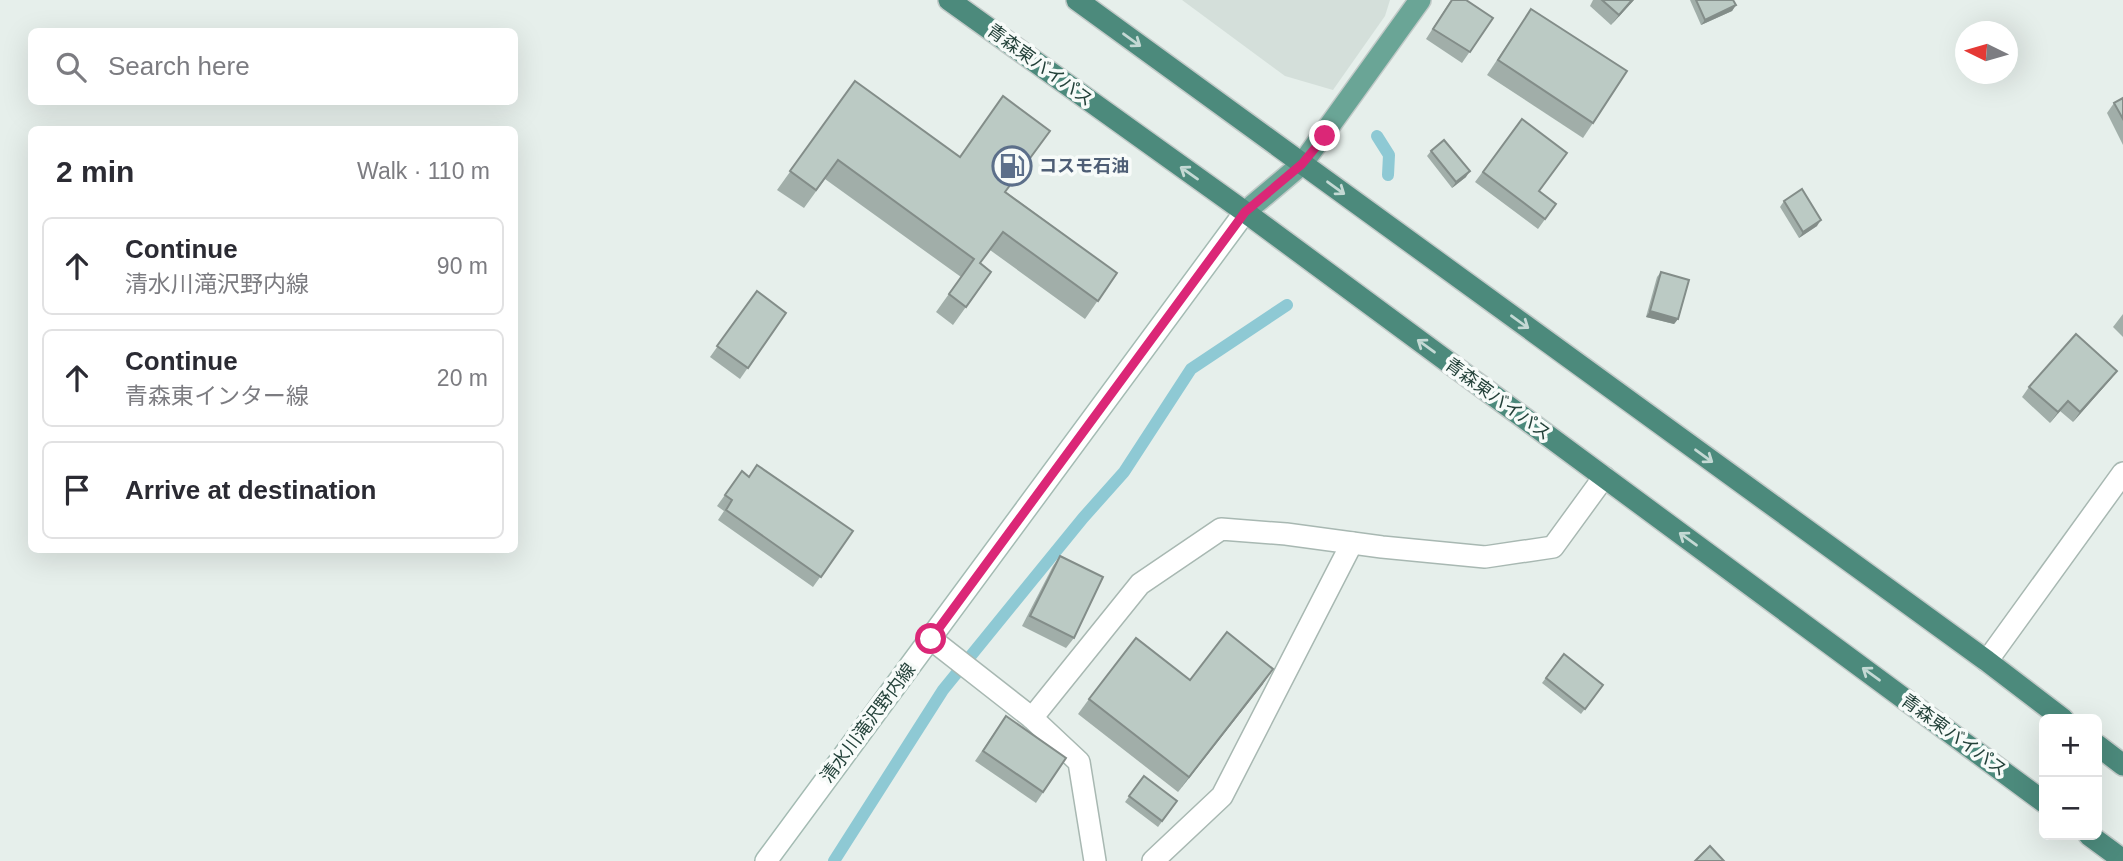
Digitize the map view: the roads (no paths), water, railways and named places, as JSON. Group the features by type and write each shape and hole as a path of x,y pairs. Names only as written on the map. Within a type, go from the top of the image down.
{"highway":[{"name":"青森東バイパス","path":"949,0 1245,212 2039,798"},
{"path":"1077,0 2056,714"},
{"path":"2102,749 2123,765"},
{"path":"2096,840 2123,860"}],"main road":[{"path":"1245,212 1302,164 1325,136 1420,0"},
{"name":"清水川滝沢野内線","path":"766,861 1245,212"},
{"path":"1987,661 2123,473"},
{"path":"1032,718 1140,584 1221,529 1485,557 1553,547 1604,477"},
{"path":"1153,861 1222,796 1352,543"},
{"path":"931,639 1032,718 1079,762 1095,861"}],"waterway":[{"path":"1377,136 1389,155 1388,175"},
{"path":"834,861 943,690 1083,518 1124,472 1191,369 1287,305"}],"place":[{"name":"コスモ石油","path":"1012,166"}]}
